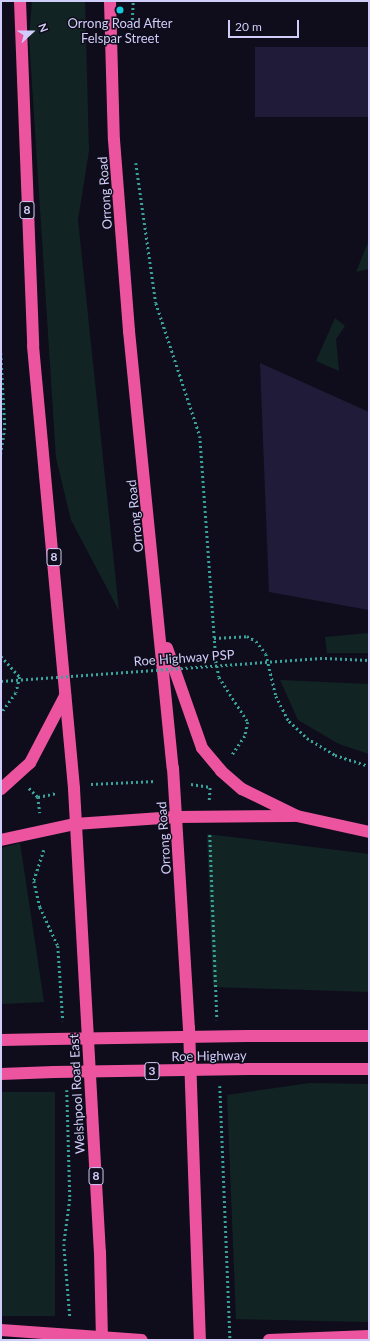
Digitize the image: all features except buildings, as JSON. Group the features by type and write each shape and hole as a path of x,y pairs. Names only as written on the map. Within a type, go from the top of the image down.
{"highway":[{"name":"8","path":"20,1 33,346 66,696 74,789 75,824"},
{"name":"Orrong Road","path":"110,1 114,140 129,331 162,632 174,782 189,1028 200,1340"},
{"path":"162,632 202,748 221,771 242,789 297,816"},
{"path":"1,789 30,763 66,696"},
{"path":"1,840 75,824 176,817 297,816 369,832"},
{"name":"Welshpool Road East","path":"75,824 87,1014 102,1339"},
{"name":"Roe Highway","path":"1,1040 247,1036 369,1036"},
{"name":"Roe Highway","path":"1,1074 250,1069 369,1069"},
{"path":"1,1330 102,1339 142,1340"},
{"path":"269,1340 369,1336"}],"path":[{"path":"131,47 133,1"},
{"path":"38,797 74,789 135,780 174,782 209,787 245,736 248,722 219,677 214,638 200,436 156,304 136,160"},
{"path":"1,353 5,428 1,454"},
{"path":"214,638 247,636 256,641 266,654 276,696 289,721 307,738 335,755 369,766"},
{"path":"1,656 20,677 16,693 1,714"},
{"name":"Roe Highway PSP","path":"1,681 325,658 369,660"}],"green space":[{"path":"32,1 85,1 89,151 78,220 119,611 71,520 56,458 29,37"},
{"path":"369,240 369,269 356,272"},
{"path":"335,318 345,326 336,339 339,371 316,361"},
{"path":"369,633 369,653 327,653 325,637"},
{"path":"280,680 369,684 369,754 339,744 298,720"},
{"path":"207,834 369,854 369,992 213,987"},
{"path":"20,843 44,1002 1,1004 1,848"},
{"path":"310,1083 369,1084 369,1322 236,1319 227,1095"},
{"path":"1,1092 55,1092 55,1316 1,1316"}],"place":[{"name":"Orrong Road After Felspar Street","path":"120,10"}]}
